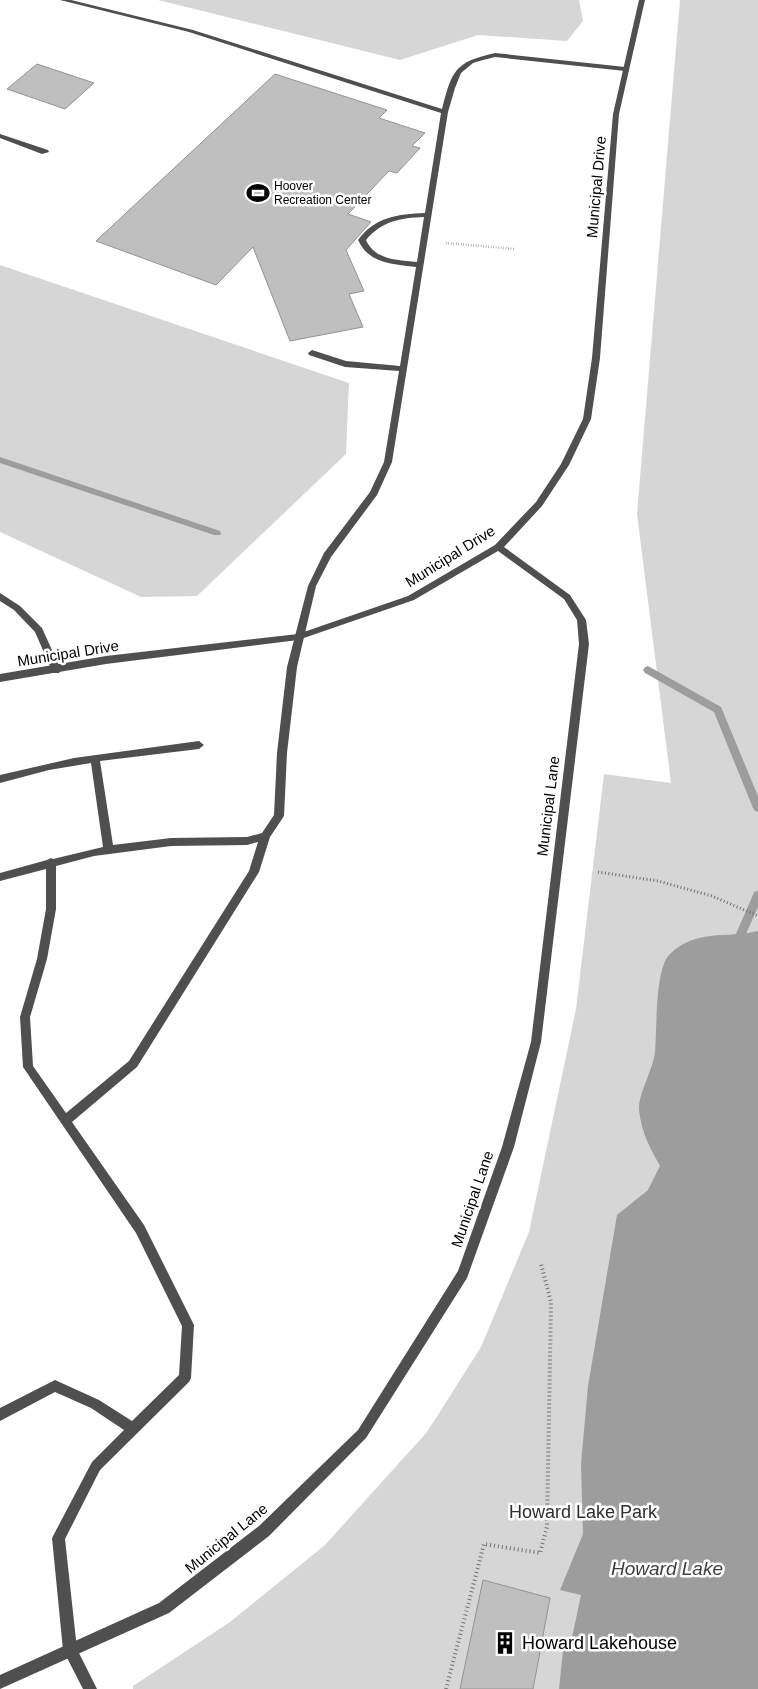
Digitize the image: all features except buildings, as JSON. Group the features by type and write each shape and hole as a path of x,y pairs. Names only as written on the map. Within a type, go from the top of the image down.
{"street":[{"path":"63,0 191,31 445,112"},
{"name":"Municipal Drive","path":"0,678 106,660 298,637 411,598 498,547 539,504 565,465 587,419 596,358 616,114 624,69 642,0"},
{"path":"65,1121 133,1064 254,872 265,836 279,816 282,753 292,684 292,667 312,586 328,555 374,493 388,462 445,112 454,78 462,65 479,58 496,55 624,69"},
{"path":"0,136 45,152"},
{"path":"421,265 387,261 372,255 364,247 362,240 370,228 382,220 401,216 428,215"},
{"path":"312,353 345,364 402,369"},
{"name":"Municipal Lane","path":"0,1682 164,1608 264,1531 362,1434 463,1274 508,1147 536,1042 584,644 581,620 567,597 498,547"},
{"path":"0,596 39,630 56,670"},
{"path":"0,779 38,767 199,746"},
{"path":"96,758 110,850"},
{"path":"0,877 51,862 110,850 171,842 247,841 265,836"},
{"path":"51,862 51,910 42,960 25,1017 28,1067 140,1229 188,1325 185,1378 96,1466 58,1538 70,1650 90,1689"},
{"path":"0,1415 55,1386 95,1404 133,1430"}],"path":[{"path":"424,241 515,248"},
{"path":"598,872 658,881 712,896 758,916"},
{"path":"446,1689 484,1544 540,1553 547,1527 551,1302 541,1264"}],"green space":[{"path":"158,0 579,0 583,21 567,41 478,35 400,60"},
{"name":"Howard Lake Park","path":"680,0 758,0 758,1689 133,1689 133,1686 230,1622 325,1545 427,1432 481,1347 529,1232 576,1009 604,774 671,783 637,514"},
{"path":"0,265 349,383 346,454 197,596 141,597 0,532"}],"water":[{"name":"Howard Lake","path":"758,931 758,1689 559,1689 563,1651 570,1647 581,1595 560,1590 583,1534 581,1464 588,1386 617,1215 648,1190 660,1166 646,1140 639,1104 654,1059 661,973 669,955 690,941 712,936"}],"waterway":[{"path":"0,460 217,533"},
{"path":"648,670 718,710 758,808"},
{"path":"740,936 758,895"}],"place":[{"name":"Hoover Recreation Center","path":"258,193"},
{"name":"Howard Lakehouse","path":"505,1643"}]}
